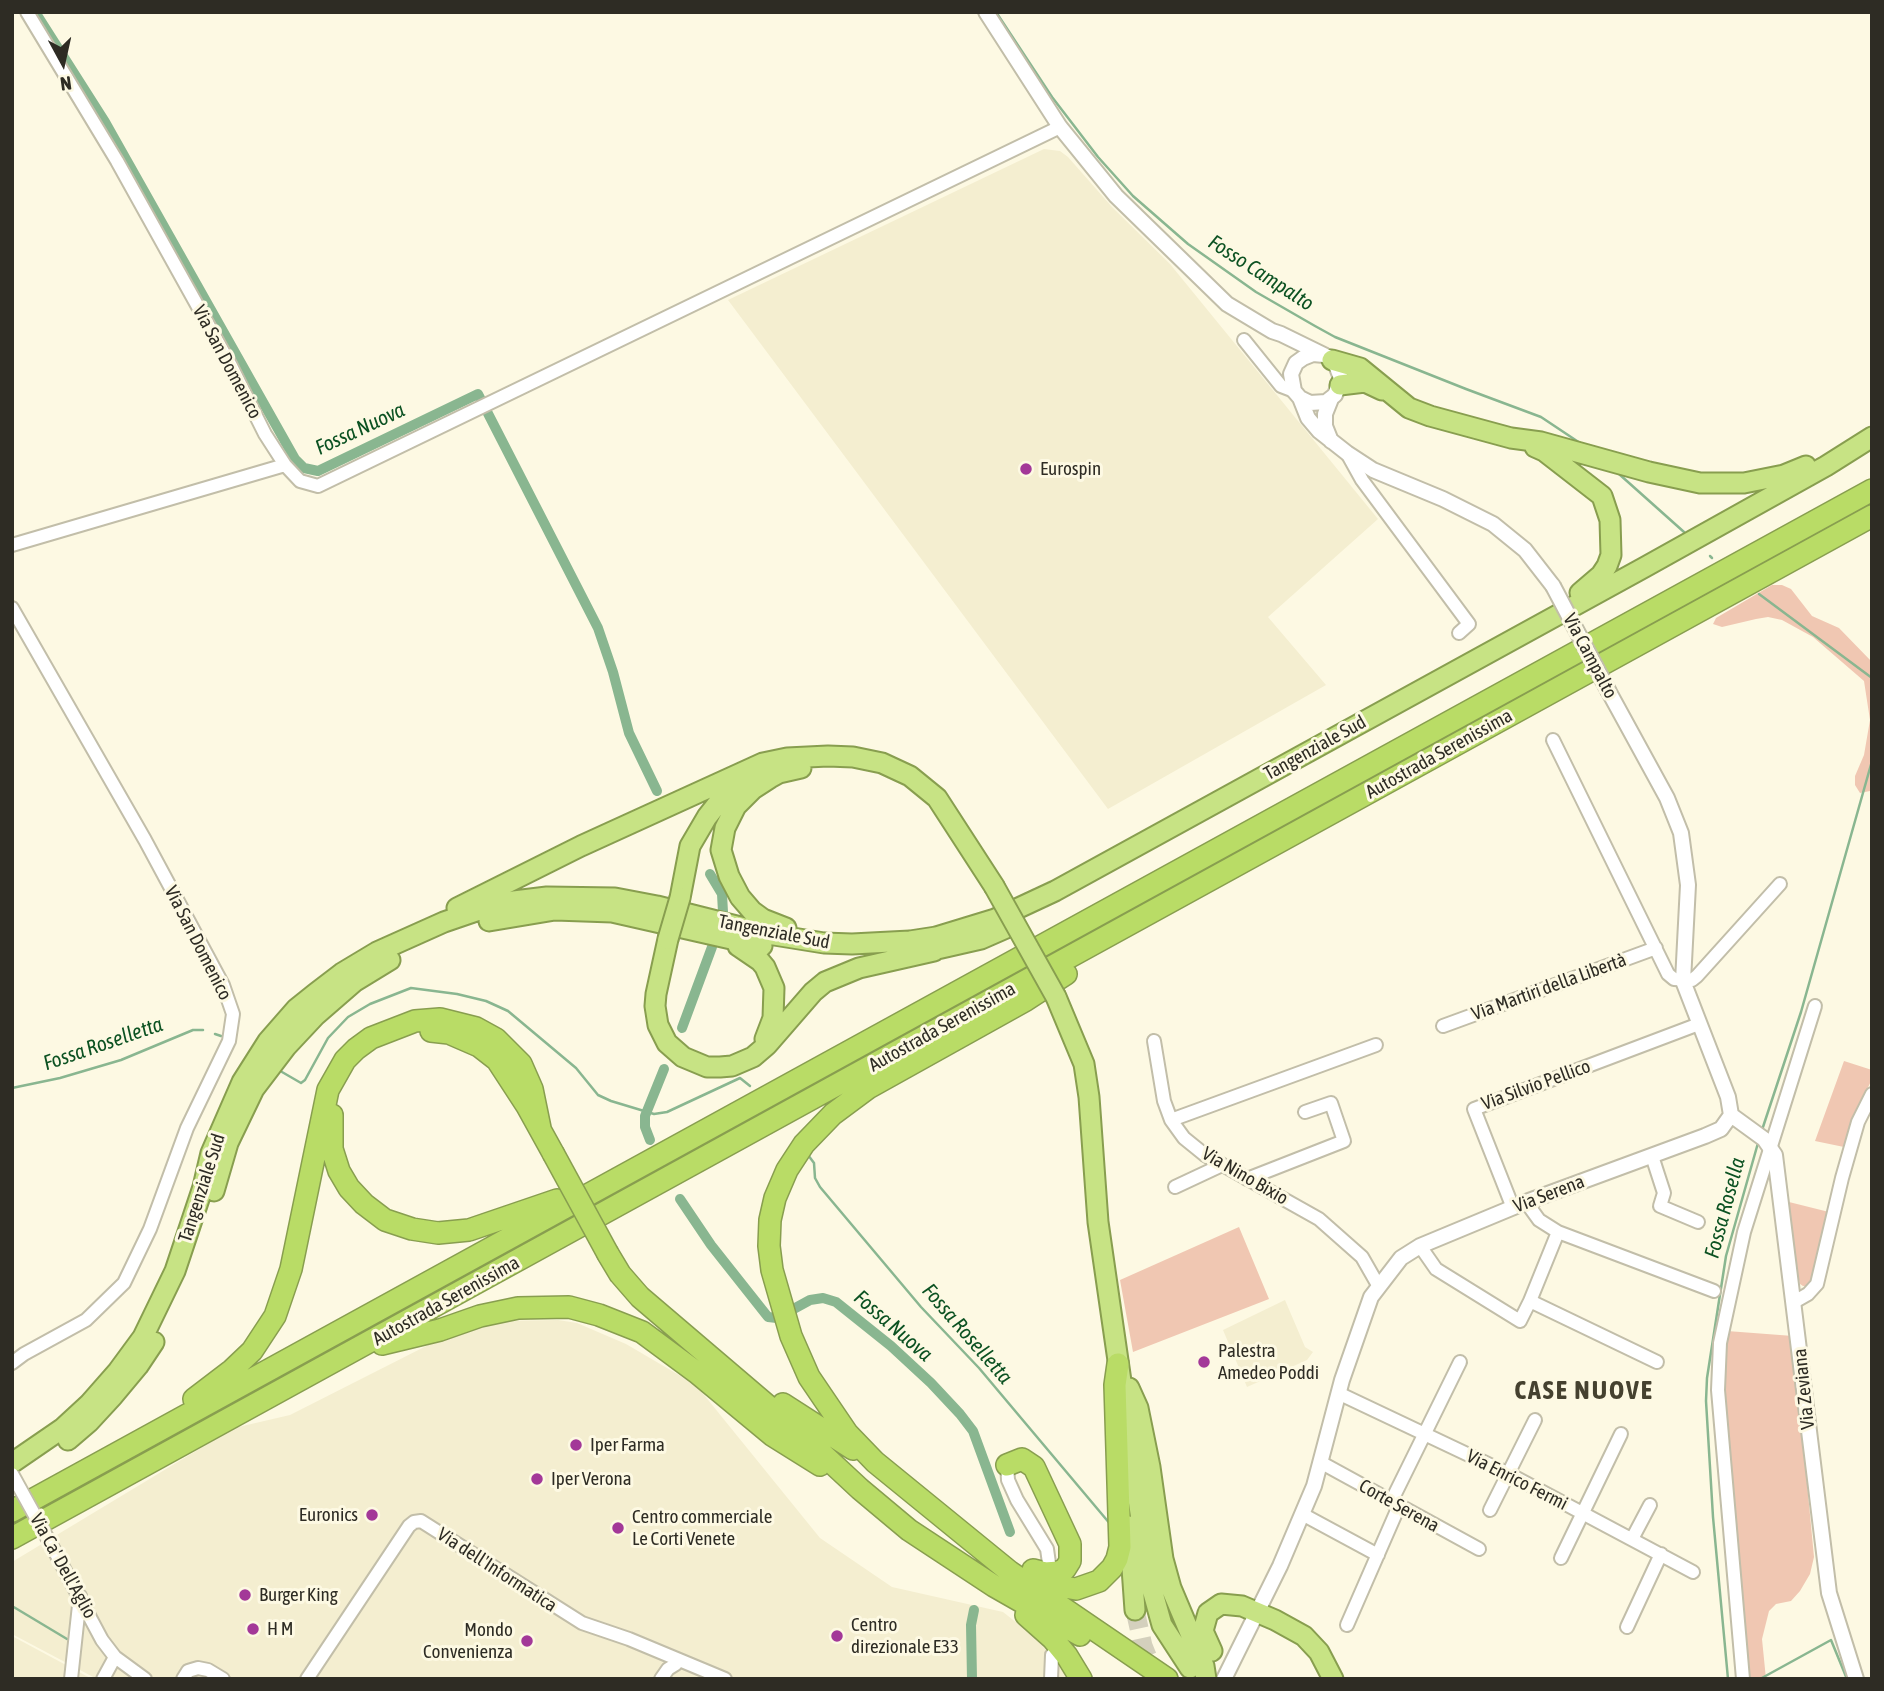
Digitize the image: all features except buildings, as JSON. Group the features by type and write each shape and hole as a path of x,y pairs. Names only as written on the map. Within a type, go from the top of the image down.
{"highway":[{"path":"1328,358 1360,368 1409,408 1511,438 1544,451 1602,496 1610,520 1611,555 1607,566 1593,582 1492,650"},
{"path":"1335,392 1365,382 1389,393"},
{"path":"1511,438 1541,442 1700,483 1744,484 1784,475 1804,467 1872,431"},
{"name":"Tangenziale Sud","path":"12,1463 63,1428 89,1404 118,1371 143,1336 175,1271 203,1187 211,1153 243,1082 268,1041 296,1009 342,973 377,952 444,922 482,909 547,897 615,898 800,941 852,944 947,934 995,919 1026,906 1783,491 1872,437"},
{"name":"Tangenziale Sud","path":"12,1476 56,1449 89,1422 138,1366 169,1315 185,1280 228,1143 254,1088 286,1047 316,1015 354,982 397,955 475,923 555,910 612,912 765,947 837,957 867,958 934,951 981,939 1034,915 1789,502 1872,452"},
{"name":"Autostrada Serenissima","path":"12,1511 1872,490"},
{"name":"Autostrada Serenissima","path":"12,1538 1872,516"},
{"path":"810,757 761,771 722,798 690,846 680,898 657,982 655,1006 658,1025 667,1043 683,1057 707,1066 732,1066 753,1057 767,1045 825,982 859,968 934,951"},
{"path":"377,952 423,925 646,816 763,763 810,757 853,757 882,763 910,776 937,798 995,886 1056,997 1084,1064 1097,1209 1150,1582 1156,1608 1170,1641 1198,1673"},
{"path":"881,943 794,931 774,924 752,911 740,897 729,876 722,850 725,828 736,806 753,789 779,773 808,766 834,765 910,776"},
{"path":"875,1462 847,1433 809,1377 784,1313 772,1270 769,1246 770,1220 775,1198 787,1170 804,1144 833,1114 868,1088 1026,1000 1077,967 1125,927"},
{"path":"718,936 760,961 774,988 773,1018 765,1039 753,1057"},
{"path":"111,1457 232,1370 252,1351 275,1316 291,1269 328,1090 345,1060 371,1038 402,1025 427,1020 452,1021 486,1033 505,1046 521,1064 532,1089 540,1128"},
{"path":"653,1161 502,1220 469,1230 438,1233 412,1229 386,1220 364,1204 349,1188 339,1171 332,1149 330,1128 337,1091 355,1062 368,1049 384,1040 402,1033 422,1030 449,1033 479,1046 498,1060 540,1128 553,1153 608,1254 620,1274 640,1297 909,1530 993,1586 1159,1679"},
{"path":"352,1352 518,1308 569,1307 599,1315 642,1332 772,1436 860,1489"},
{"path":"705,1353 875,1462 991,1556 1167,1679"},
{"path":"991,1556 1047,1584 1076,1589 1099,1581 1112,1568 1120,1547 1115,1385 1118,1364"},
{"path":"1118,1364 1135,1610"},
{"path":"991,1556 1045,1573 1059,1572 1065,1569 1070,1561 1068,1535 1034,1467 1022,1459 1007,1465"},
{"path":"993,1586 1053,1639 1081,1679"},
{"path":"1215,1679 1212,1651 1203,1631 1208,1613 1221,1604 1242,1606 1304,1636 1319,1652 1333,1679"}],"street":[{"name":"Via San Domenico","path":"27,12 117,161 231,366 265,435 285,465"},
{"path":"986,12 1060,127 1113,193 1213,292 1242,315 1328,358 1339,371 1335,392 1325,414 1325,426 1331,441"},
{"path":"12,545 285,465 300,481 318,486 1060,127"},
{"path":"1272,331 1292,350 1296,363 1291,378 1297,395"},
{"path":"1244,340 1281,386 1315,404 1335,392"},
{"path":"1296,363 1308,355 1328,358"},
{"name":"Via Campalto","path":"1297,395 1308,418 1318,431 1331,441 1373,470 1443,499 1493,524 1525,550 1553,586 1667,798 1681,833 1688,885 1683,981"},
{"path":"1348,453 1362,480 1469,624 1459,633"},
{"name":"Via San Domenico","path":"12,608 164,876 223,985 233,1014 229,1041 187,1128 150,1229 124,1283 86,1320 12,1363"},
{"path":"1553,740 1668,974 1674,979 1692,980 1697,976 1780,884"},
{"name":"Via Martiri della Libertà","path":"1443,1026 1656,948"},
{"path":"1683,981 1728,1097 1731,1115 1762,1139"},
{"path":"1743,1679 1718,1390 1720,1343 1762,1139 1815,1006"},
{"name":"Via Silvio Pellico","path":"1520,1205 1474,1109 1699,1024"},
{"name":"Via Nino Bixio","path":"1154,1041 1164,1101 1171,1120 1184,1138 1334,1231 1362,1257 1378,1285"},
{"path":"1171,1120 1376,1045"},
{"path":"1794,1302 1808,1294 1817,1284 1857,1122 1872,1094"},
{"path":"1247,1179 1344,1141 1331,1103 1305,1112"},
{"name":"Via Serena","path":"1224,1679 1314,1486 1338,1394 1371,1297 1401,1258 1420,1246 1520,1205 1721,1129 1731,1115"},
{"name":"Via Zeviana","path":"1762,1139 1775,1155 1829,1594 1856,1679"},
{"path":"1652,1156 1664,1193 1660,1206 1698,1222"},
{"path":"1175,1187 1222,1164"},
{"path":"1520,1205 1558,1232 1714,1291"},
{"path":"1420,1246 1436,1269 1520,1321 1558,1232"},
{"path":"1530,1301 1657,1363"},
{"path":"1347,1625 1378,1555 1395,1504 1460,1362"},
{"name":"Via Enrico Fermi","path":"1338,1394 1509,1474 1693,1572"},
{"path":"1490,1510 1535,1420"},
{"path":"1561,1558 1622,1434"},
{"name":"Corte Serena","path":"1320,1462 1479,1549"},
{"path":"1007,1465 1008,1480 1047,1549 1049,1563"},
{"name":"Via Ca' Dell'Aglio","path":"12,1476 99,1634 115,1657 145,1679"},
{"path":"1632,1539 1650,1505"},
{"path":"1302,1514 1378,1555"},
{"name":"Via dell'Informatica","path":"307,1679 414,1522 426,1523 582,1623 629,1639 725,1679"},
{"path":"1626,1627 1661,1554"},
{"path":"71,1679 80,1596"},
{"name":"Via dell'Informatica","path":"601,1630 621,1644 713,1679"},
{"path":"74,1648 84,1637 99,1634"},
{"path":"1051,1679 1052,1655"},
{"path":"103,1679 115,1657"},
{"path":"661,1679 668,1669 676,1664"},
{"path":"183,1679 188,1671 198,1668 208,1670 223,1679"}],"shaded area":[{"path":"1044,149 1060,151 1068,157 1112,207 1170,264 1378,519 1268,617 1326,685 1108,809 728,300"},
{"path":"1772,585 1791,589 1812,616 1839,628 1872,662 1870,791 1860,793 1855,785 1870,720 1864,681 1813,637 1782,620 1768,617 1722,627 1713,624 1716,618"},
{"path":"1844,1061 1872,1070 1872,1079 1851,1123 1844,1147 1815,1141"},
{"path":"1789,1202 1829,1212 1813,1280 1809,1286 1800,1284 1798,1276"},
{"path":"1239,1227 1269,1299 1133,1352 1120,1280"},
{"path":"1285,1300 1305,1347 1313,1352 1307,1360 1247,1387 1223,1330"},
{"path":"558,1320 577,1323 626,1344 696,1385 820,1538 892,1587 1003,1612 1059,1656 1072,1679 97,1679 12,1634 12,1562 234,1428 290,1415 440,1339 503,1321"},
{"path":"1727,1331 1793,1336 1814,1557 1810,1574 1800,1591 1791,1601 1776,1604 1769,1611 1762,1639 1766,1679 1746,1679 1722,1385"},
{"path":"12,1636 92,1679 12,1679"}],"waterway":[{"name":"Fossa Nuova","path":"35,12 105,122 295,459 304,468 318,471 478,394 598,628 629,733 657,791"},
{"name":"Fosso Campalto","path":"996,12 1052,97 1098,157 1133,196 1188,244 1256,292 1335,337 1541,417 1580,443"},
{"name":"Fosso Campalto","path":"1619,474 1684,532"},
{"name":"Fosso Campalto","path":"1759,594 1872,678"},
{"name":"Fossa Rosella","path":"1762,1130 1801,1012 1872,761"},
{"name":"Fossa Nuova","path":"710,874 722,894 723,912"},
{"name":"Fossa Nuova","path":"682,1028 712,947"},
{"name":"Fossa Roselletta","path":"282,1072 301,1083 328,1038 348,1017 370,1004 411,988 457,994 486,1001 508,1011 576,1068 598,1095 654,1114 667,1112 740,1078 750,1086"},
{"name":"Fossa Roselletta","path":"12,1088 60,1078 121,1060 193,1030 203,1030"},
{"name":"Fossa Roselletta","path":"215,1034 221,1036"},
{"name":"Fossa Nuova","path":"650,1140 645,1127 645,1116 664,1069"},
{"name":"Fossa Rosella","path":"1728,1679 1713,1517 1707,1378 1726,1256 1758,1143"},
{"name":"Fossa Roselletta","path":"808,1155 814,1163 815,1178 820,1187 921,1307 979,1368 1111,1525"},
{"name":"Fossa Nuova","path":"680,1199 711,1245 768,1317 777,1318 810,1300 823,1298 836,1302 891,1346 931,1383 973,1431 1010,1532"},
{"path":"12,1606 67,1639"},
{"name":"Fossa Nuova","path":"972,1679 971,1625 974,1610"},
{"path":"1760,1679 1831,1640 1847,1679"}],"tunnel":[{"path":"1135,1610 1143,1646 1155,1675"}],"place":[{"name":"Eurospin","path":"1026,469"},
{"name":"Palestra Amedeo Poddi","path":"1204,1362"},
{"name":"Iper Farma","path":"576,1445"},
{"name":"Iper Verona","path":"537,1479"},
{"name":"Euronics","path":"372,1515"},
{"name":"Centro commerciale Le Corti Venete","path":"618,1528"},
{"name":"Burger King","path":"245,1595"},
{"name":"H M","path":"253,1629"},
{"name":"Centro direzionale E33","path":"837,1636"},
{"name":"Mondo Convenienza","path":"527,1641"}],"district":[{"name":"CASE NUOVE","path":"1584,1391"}]}
